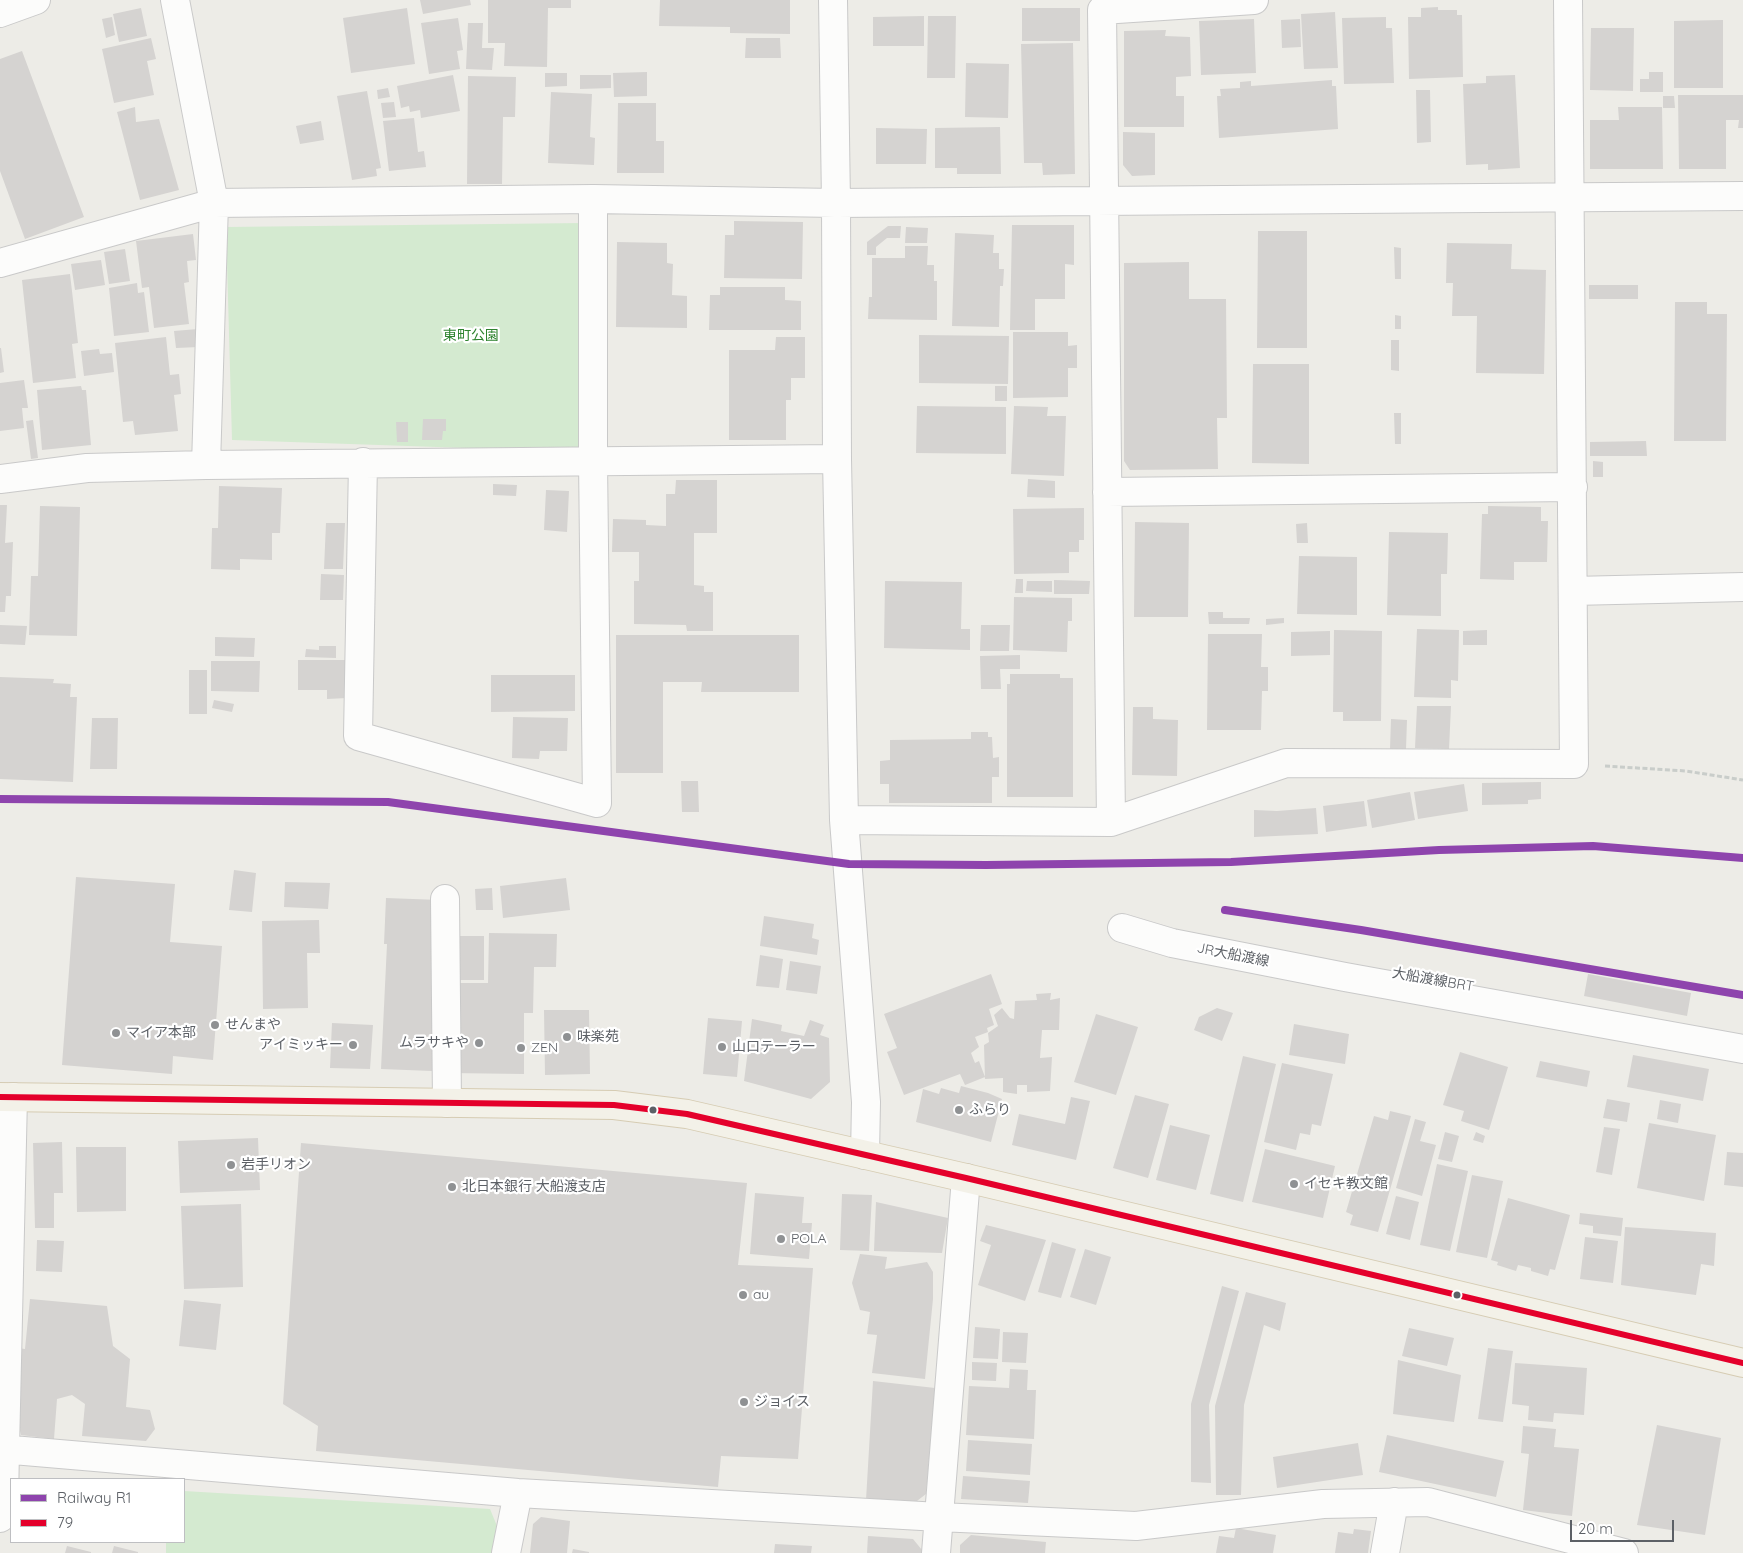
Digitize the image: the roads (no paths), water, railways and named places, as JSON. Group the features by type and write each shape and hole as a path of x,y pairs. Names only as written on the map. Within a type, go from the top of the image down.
{"main road":[{"path":"6,1097 614,1105 687,1114 966,1178 1743,1363"}],"street":[{"path":"0,13 36,0"},
{"path":"175,0 214,203 206,464"},
{"path":"833,0 837,459 844,820 866,1102 865,1155"},
{"path":"1111,822 1102,10 1254,0"},
{"path":"844,820 1111,822 1286,763 1574,764 1568,0"},
{"path":"0,262 214,203 593,199 836,203 1743,196"},
{"path":"363,462 358,736 597,803 592,460 593,199"},
{"path":"0,479 87,468 206,464 837,459"},
{"path":"1107,492 1572,487"},
{"path":"1573,591 1743,587"},
{"path":"444,899 446,1103"},
{"name":"JR大船渡線","path":"1122,928 1172,943 1346,977"},
{"name":"大船渡線BRT","path":"1122,928 1175,931 1348,965 1743,1035"},
{"name":"大船渡線BRT","path":"1346,977 1743,1049"},
{"path":"0,1518 4,1502 6,1097"},
{"path":"936,1553 966,1178"},
{"path":"3,1449 518,1492 939,1517 1136,1526 1323,1504 1428,1502 1587,1548 1624,1553"},
{"path":"506,1553 518,1492"},
{"path":"1385,1553 1394,1502"}],"railway":[{"path":"0,799 388,802 849,864 986,865 1231,862 1439,850 1593,846 1743,858"}],"rail line":[{"name":"R1","path":"0,799 388,802 849,864 986,865 1231,862 1439,850 1593,846 1743,858"},
{"name":"R1","path":"1225,910 1361,930 1743,995"}],"place":[{"name":"せんまや","path":"215,1025"},
{"name":"マイア本部","path":"116,1033"},
{"name":"味楽苑","path":"567,1037"},
{"name":"ムラサキや","path":"479,1043"},
{"name":"アイミッキー","path":"353,1045"},
{"name":"山口テーラー","path":"722,1047"},
{"name":"ZEN","path":"521,1048"},
{"name":"ふらり","path":"959,1110"},
{"name":"岩手リオン","path":"231,1165"},
{"name":"イセキ教文館","path":"1294,1184"},
{"name":"北日本銀行 大船渡支店","path":"452,1187"},
{"name":"POLA","path":"781,1239"},
{"name":"au","path":"743,1295"},
{"name":"ジョイス","path":"744,1402"}],"park label":[{"name":"東町公園","path":"471,336"}]}
